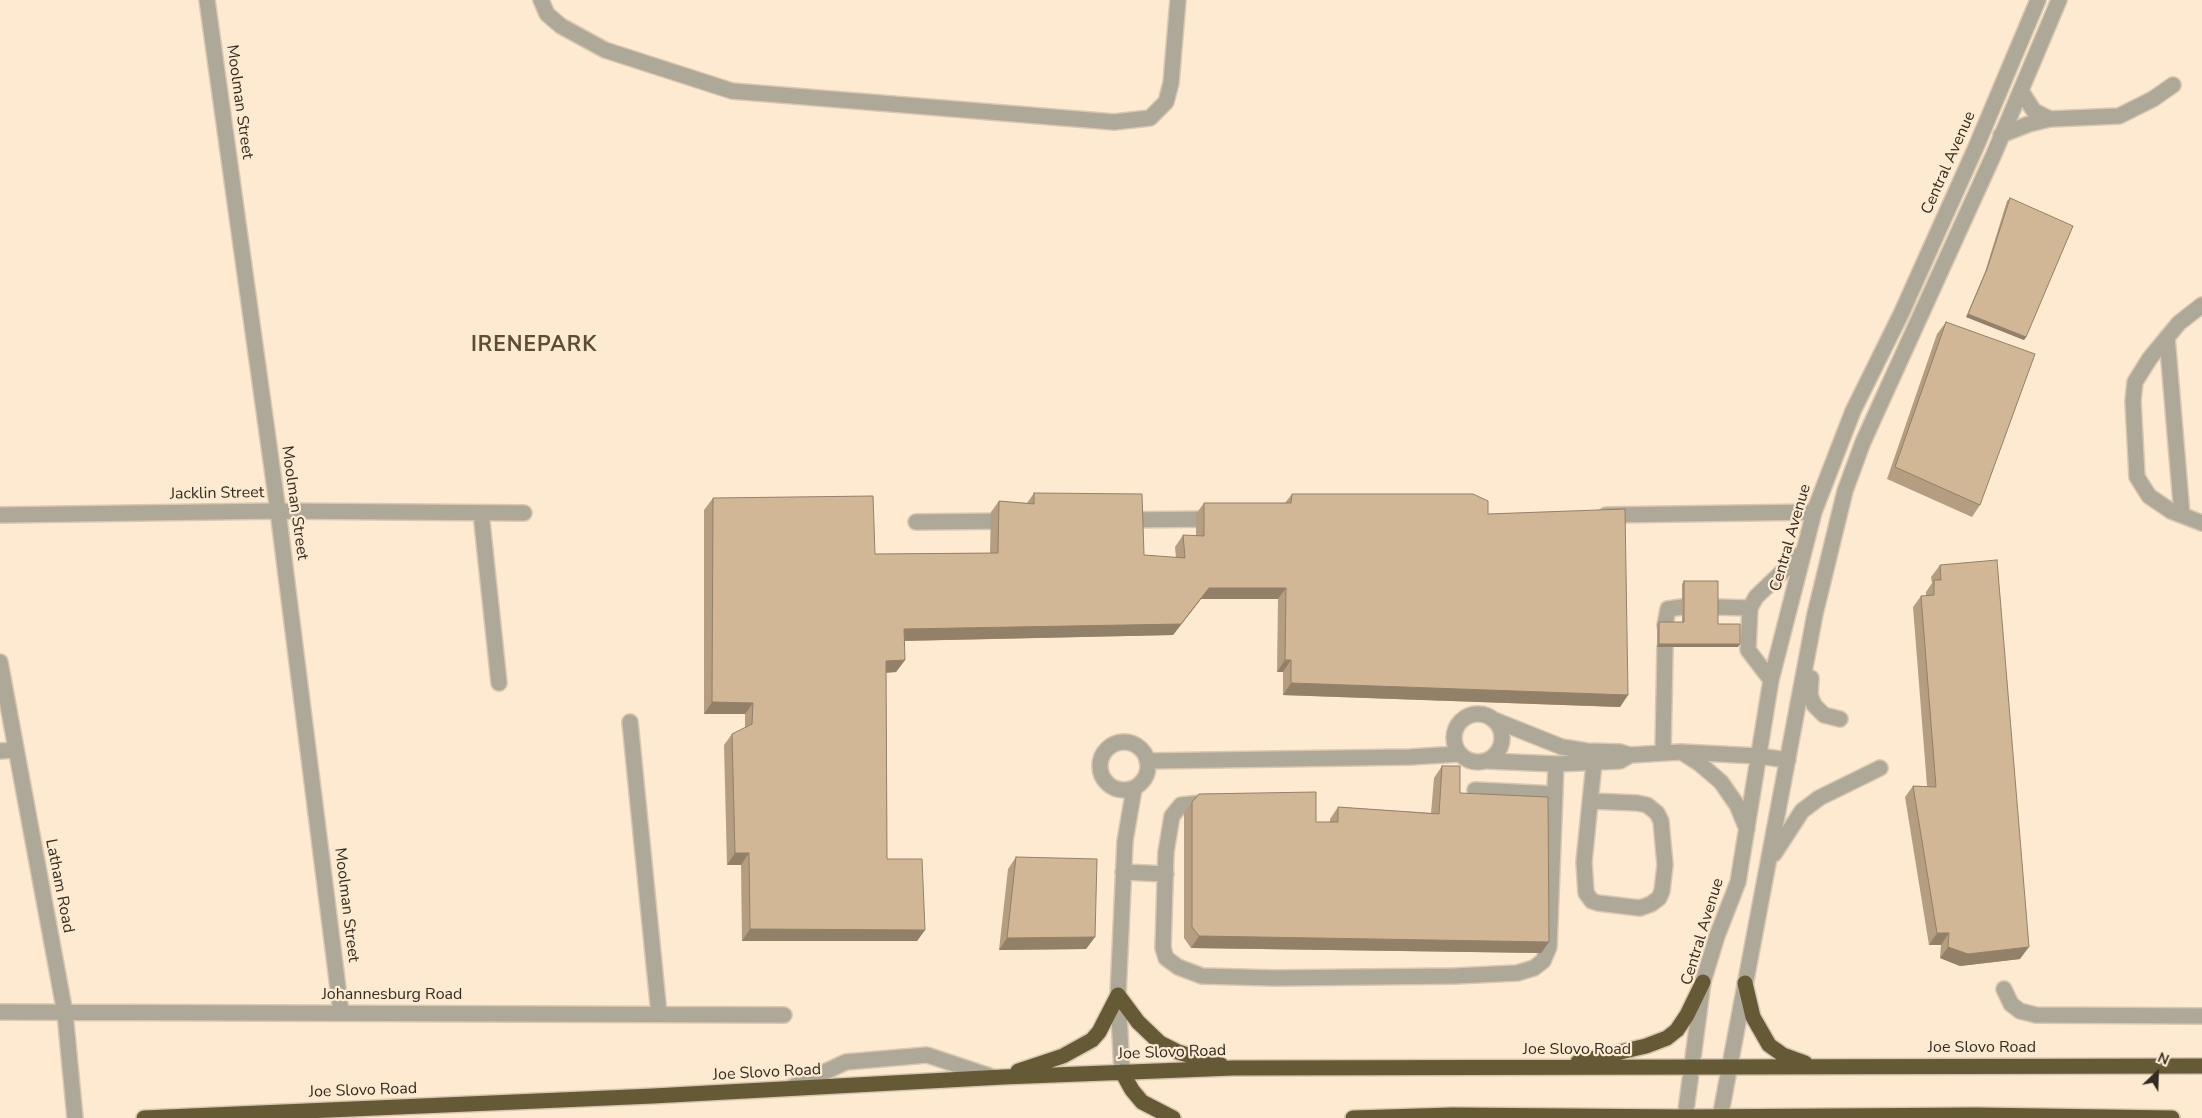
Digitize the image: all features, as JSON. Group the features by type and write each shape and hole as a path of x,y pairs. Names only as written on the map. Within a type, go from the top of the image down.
{"highway":[{"path":"1552,1068 1646,1046 1667,1038 1677,1030 1687,1015 1703,982"},
{"path":"1745,982 1753,1017 1769,1045 1783,1055 1816,1066"},
{"path":"998,1077 1063,1056 1092,1040 1099,1032 1118,995 1138,1022 1160,1042 1178,1052 1233,1068"},
{"name":"Joe Slovo Road","path":"144,1118 789,1089 998,1077 1233,1068 2202,1066"},
{"path":"1122,1072 1132,1090 1142,1102 1172,1118"},
{"path":"1353,1118 1452,1115 1568,1118 1685,1118 1854,1115 2172,1118"},
{"path":"1838,1118 1854,1115"}],"street":[{"name":"Moolman Street","path":"207,0 278,511 342,1012"},
{"path":"540,0 546,14 561,26 605,50 732,91 1114,122 1150,118 1166,102 1172,83 1178,0"},
{"name":"Central Avenue","path":"1685,1118 1703,982 1717,936 1738,882 1772,680 1814,512 1853,411 1905,305 1976,146 2038,0"},
{"path":"1721,1117 1815,614 1845,491 1864,442 2002,135 2059,0"},
{"path":"2002,135 2029,124 2050,119 2119,116 2153,99 2173,85"},
{"path":"2021,91 2034,111 2050,119"},
{"path":"2202,305 2179,323 2150,358 2135,382 2133,434 2137,477 2149,496 2171,511 2202,523"},
{"path":"2167,337 2182,515"},
{"name":"Jacklin Street","path":"0,515 278,511 524,513"},
{"path":"1591,516 1814,512"},
{"path":"481,513 499,683"},
{"path":"1104,520 1234,519"},
{"path":"916,522 1025,521"},
{"path":"1772,680 1748,650 1750,608 1756,597 1804,551"},
{"path":"1665,625 1668,609 1682,606"},
{"path":"1716,607 1750,608"},
{"path":"1815,614 1810,695 1814,705 1824,715 1840,719"},
{"path":"1663,752 1665,647"},
{"name":"Latham Road","path":"0,662 8,750 65,1013 76,1118"},
{"path":"1630,755 1620,761 1594,763 1472,762 1456,747 1457,725 1469,716 1485,715 1562,747 1587,751 1620,752 1630,755 1681,752 1758,756 1788,760"},
{"path":"1488,761 1500,750 1502,741 1498,725 1492,719"},
{"path":"630,722 659,1014"},
{"path":"1134,789 1118,790 1105,782 1099,768 1103,753 1108,748 1115,744 1131,743 1144,753 1147,761 1146,777"},
{"path":"1147,761 1410,758 1456,747"},
{"path":"1681,752 1700,764 1721,782 1737,804 1747,830"},
{"path":"1124,841 1134,789 1146,777 1190,762"},
{"path":"1591,801 1637,803 1647,805 1657,813 1661,821 1665,865 1662,891 1659,898 1651,904 1640,908 1598,904 1592,901 1586,893 1584,862 1594,763"},
{"path":"1222,802 1195,802 1181,805 1172,816 1166,852 1163,948 1166,958 1193,974 1275,978 1455,976 1518,972 1534,968 1543,961 1549,947 1556,764"},
{"path":"1768,864 1802,812 1819,798 1880,768"},
{"path":"1118,790 1124,841 1118,995 1122,1072"},
{"path":"1475,790 1554,794"},
{"path":"1123,872 1166,874"},
{"path":"2004,989 2011,1004 2020,1011 2036,1015 2202,1016"},
{"name":"Johannesburg Road","path":"0,1012 342,1012 784,1016"},
{"path":"789,1089 846,1062 927,1055 998,1077"}],"building":[{"path":"2010,198 2073,226 2026,337 1968,314 1987,269"},
{"path":"1946,322 2035,354 1980,505 1895,467"},
{"path":"1034,493 1142,494 1144,555 1185,558 1183,535 1204,536 1204,503 1291,503 1292,494 1473,494 1488,501 1488,514 1625,509 1628,695 1291,683 1291,660 1285,660 1286,588 1209,588 1181,624 904,629 905,660 886,661 887,859 922,859 925,930 750,929 749,853 735,853 732,734 752,724 753,703 712,702 713,498 873,496 875,554 998,553 999,501 1034,504"},
{"path":"1997,560 2029,947 1968,954 1948,947 1949,933 1937,933 1913,786 1936,787 1921,596 1934,595 1934,580 1941,580 1940,565"},
{"path":"1684,581 1718,581 1718,624 1740,624 1740,644 1659,644 1659,622 1684,622"},
{"path":"1442,766 1460,766 1460,793 1548,797 1549,942 1199,936 1192,927 1192,802 1199,794 1316,792 1316,822 1338,822 1338,807 1439,814"},
{"path":"1016,857 1097,859 1095,937 1007,938"}],"district":[{"name":"IRENEPARK","path":"534,346"}]}
